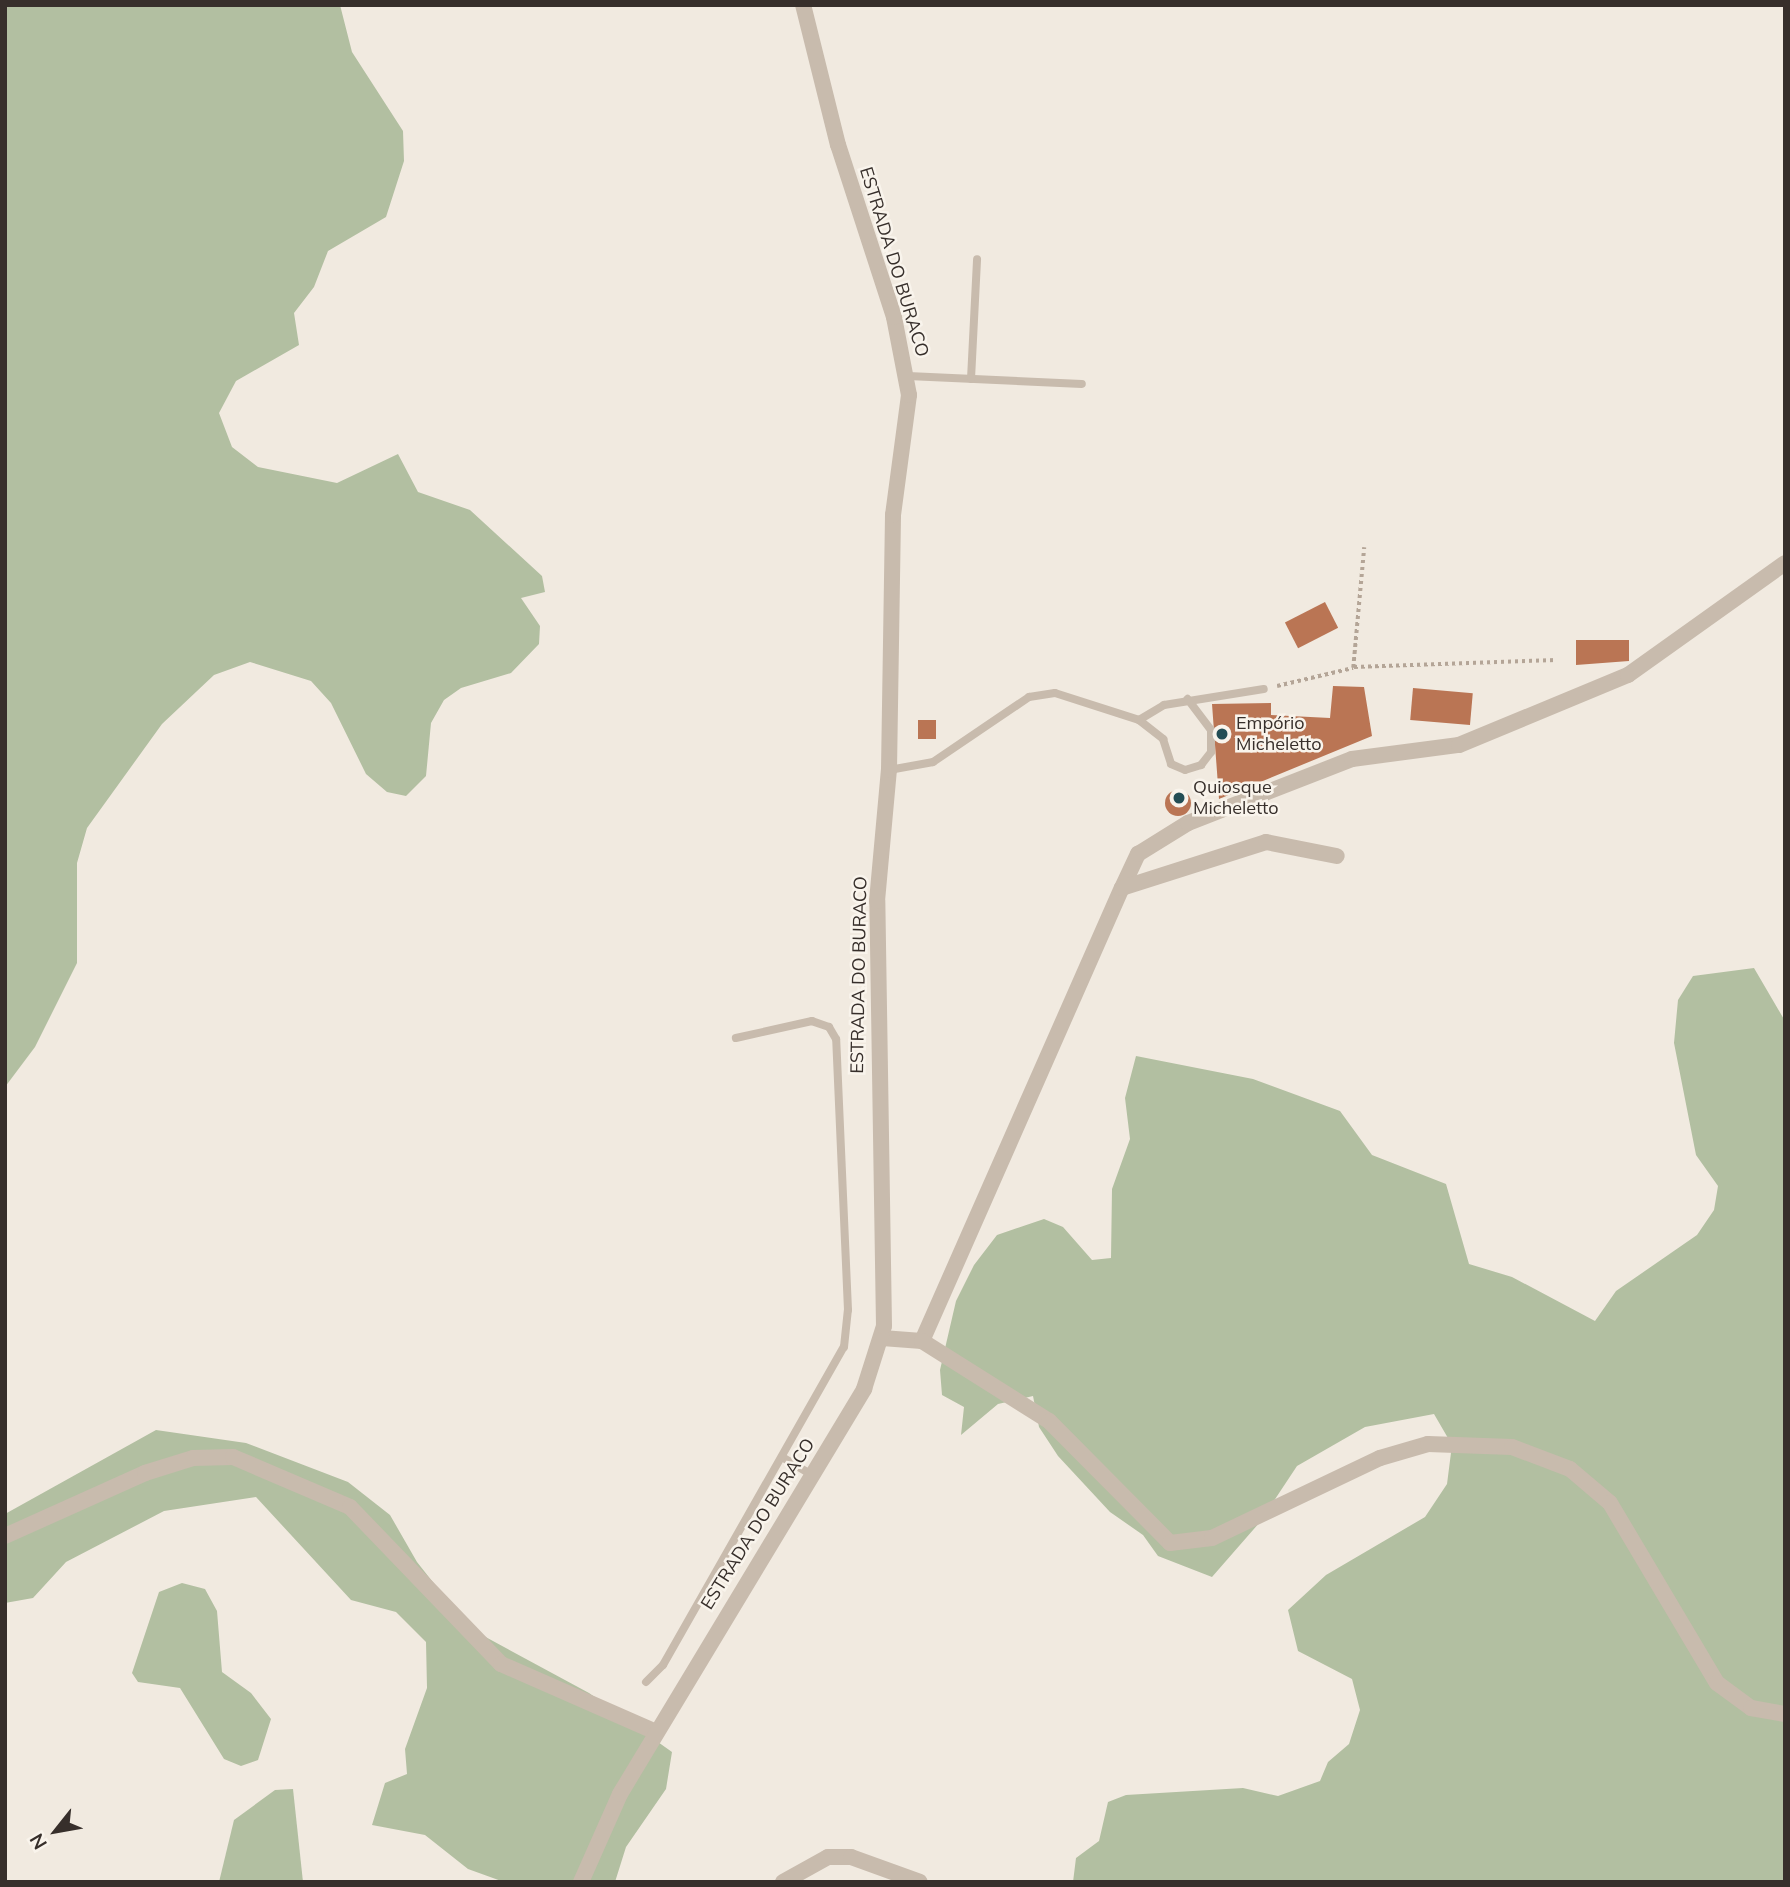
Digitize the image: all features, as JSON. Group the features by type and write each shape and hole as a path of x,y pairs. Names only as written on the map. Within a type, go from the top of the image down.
{"street":[{"name":"ESTRADA DO BURACO","path":"581,1882 656,1732 864,1389 882,1338 875,1021 889,770 892,515 908,376 803,5"},
{"path":"922,1341 1138,854 1188,823 1352,759 1459,745 1628,675 1785,563"},
{"path":"1122,888 1266,842 1337,856"},
{"path":"882,1338 922,1341 1049,1421 1170,1543 1212,1538 1380,1458 1428,1444 1512,1447 1570,1469 1590,1482 1625,1525 1717,1683 1751,1708 1785,1714"},
{"path":"5,1536 145,1473 193,1458 233,1457 299,1481 359,1514 501,1664 656,1732"},
{"path":"783,1882 828,1857 851,1857 920,1882"}],"lane":[{"path":"971,379 977,259"},
{"path":"908,376 1082,384"},
{"path":"1139,720 1188,699 1264,689"},
{"path":"889,770 933,762 1029,697 1055,693 1139,720 1163,739 1171,764 1185,770 1201,765 1211,752 1211,730 1188,699"},
{"path":"646,1682 663,1665 844,1347 848,1310 836,1040 829,1027 813,1021 736,1038"},
{"path":"782,1457 811,1475"}],"path":[{"path":"1354,667 1364,547"},
{"path":"1264,689 1354,667 1557,660"}],"green space":[{"path":"5,5 340,5 352,52 403,131 404,161 386,217 328,251 314,287 294,313 299,345 236,381 219,413 232,447 258,467 337,483 398,454 418,492 470,510 542,576 545,592 521,598 540,626 539,644 511,673 461,688 444,700 431,723 426,776 406,796 387,792 366,774 331,703 311,681 250,662 214,675 162,724 87,828 77,863 77,963 35,1047 5,1087"},
{"path":"1754,968 1785,1021 1785,1882 1073,1882 1076,1858 1099,1841 1108,1802 1126,1795 1243,1788 1278,1796 1320,1781 1328,1762 1349,1744 1360,1710 1352,1679 1298,1651 1288,1610 1326,1575 1425,1517 1447,1484 1452,1445 1434,1414 1365,1427 1297,1466 1260,1522 1212,1577 1158,1556 1143,1535 1110,1512 1058,1456 1039,1427 1033,1396 998,1404 961,1435 964,1407 942,1395 940,1370 956,1301 974,1265 997,1235 1044,1219 1063,1227 1092,1260 1111,1258 1112,1189 1130,1139 1125,1098 1136,1056 1253,1079 1340,1111 1372,1155 1446,1184 1469,1264 1512,1277 1595,1321 1616,1291 1697,1235 1714,1210 1718,1186 1696,1155 1674,1043 1678,1000 1693,976"},
{"path":"156,1430 246,1443 348,1482 390,1515 417,1562 469,1628 589,1693 672,1752 666,1789 626,1847 615,1882 504,1882 468,1869 425,1835 372,1825 385,1783 407,1774 405,1749 427,1688 426,1642 396,1612 351,1600 256,1497 164,1511 66,1562 33,1598 5,1603 5,1514"},
{"path":"182,1583 205,1589 217,1611 222,1672 251,1693 271,1719 258,1760 241,1766 224,1759 180,1688 138,1682 132,1673 159,1592"},
{"path":"293,1789 303,1882 219,1882 234,1820 275,1790"}],"building":[{"path":"1325,602 1338,628 1298,648 1285,622"},
{"path":"1576,640 1629,640 1629,661 1576,665"},
{"path":"1333,686 1364,687 1372,736 1219,799 1212,704 1271,703 1271,715 1330,718"},
{"path":"1413,688 1473,693 1470,725 1410,720"},
{"path":"918,720 936,720 936,739 918,739"},
{"name":"Quiosque Micheletto","path":"1178,790 1187,794 1191,803 1187,812 1178,816 1169,812 1165,803 1169,794"}],"place":[{"name":"Empório Micheletto","path":"1222,734"},
{"name":"Quiosque Micheletto","path":"1179,798"}]}
